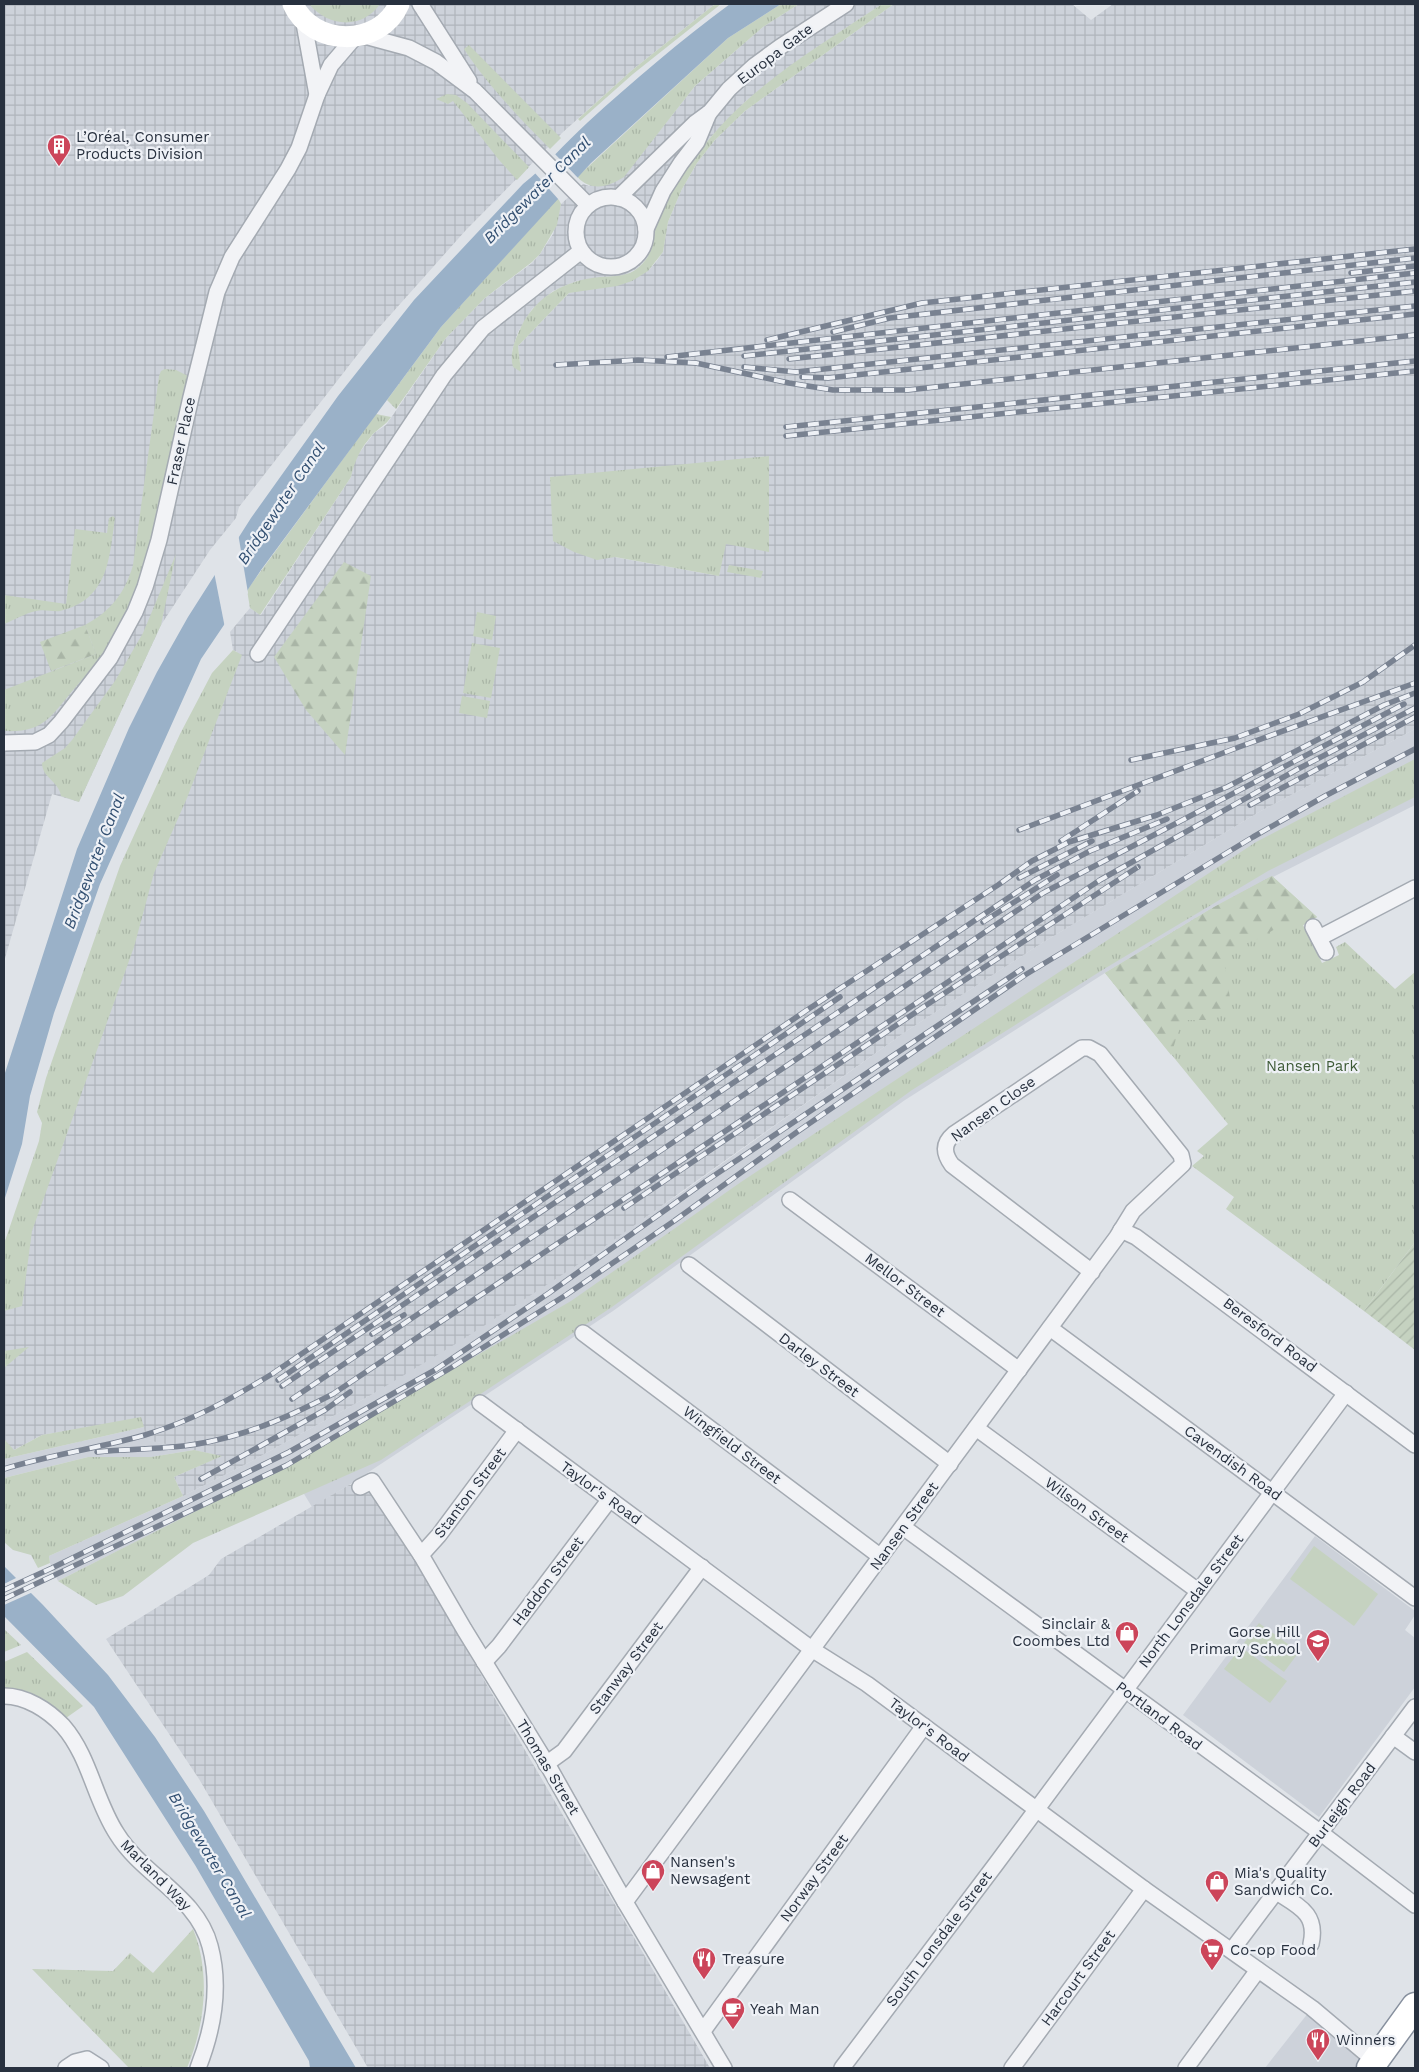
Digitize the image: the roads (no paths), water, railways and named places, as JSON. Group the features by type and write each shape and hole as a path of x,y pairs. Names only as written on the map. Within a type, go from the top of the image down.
{"highway":[{"path":"1373,2064 1415,2006"}],"street":[{"path":"358,36 379,27 389,18 399,4"},
{"path":"420,4 475,91"},
{"name":"Europa Gate","path":"618,198 696,123 710,112 729,89 754,66 846,4"},
{"path":"295,8 314,28 326,34 340,37 358,36 387,41 422,53 475,91 588,205"},
{"name":"Fraser Place","path":"295,8 317,95"},
{"name":"Fraser Place","path":"4,743 35,742 49,735 110,658 135,612 145,587 159,540 217,292 232,257 299,148 317,95 331,65 358,36"},
{"name":"Europa Gate","path":"646,229 662,191 680,163 697,142 710,112"},
{"path":"618,198 636,208 643,218 646,229 645,241 640,251 632,260 622,265 610,267 599,265 581,251 576,232 578,222 588,205 603,199 618,198"},
{"path":"258,654 444,375 483,328 581,251"},
{"path":"1326,952 1316,932 1415,888"},
{"name":"Nansen Close","path":"1092,1272 952,1165 945,1153 946,1142 949,1138 1077,1050 1089,1048 1100,1054 1181,1155"},
{"name":"Nansen Street","path":"625,1902 1092,1272 1133,1211 1181,1167 1183,1159 1181,1155"},
{"name":"Mellor Street","path":"790,1200 1019,1370"},
{"name":"Beresford Road","path":"1121,1230 1136,1237 1415,1445"},
{"name":"Darley Street","path":"688,1265 950,1464"},
{"name":"Cavendish Road","path":"1050,1328 1415,1598"},
{"name":"Wingfield Street","path":"582,1333 881,1557"},
{"name":"North Lonsdale Street","path":"1036,1810 1124,1689 1346,1393"},
{"name":"Taylor's Road","path":"480,1404 610,1498 813,1650 867,1684 1144,1889 1312,2008 1373,2064"},
{"name":"Wilson Street","path":"976,1428 1198,1591"},
{"name":"Stanton Street","path":"421,1555 439,1535 517,1430"},
{"name":"Thomas Street","path":"360,1487 372,1481 421,1555 724,2068"},
{"name":"Haddon Street","path":"484,1662 499,1646 610,1498"},
{"name":"Portland Road","path":"903,1527 1321,1833 1415,1905"},
{"name":"Stanway Street","path":"546,1764 564,1751 702,1568"},
{"name":"Marland Way","path":"4,1696 22,1699 35,1704 62,1726 86,1765 116,1834 136,1858 188,1906 201,1922 213,1958 215,1989 212,2020 198,2068"},
{"name":"Burleigh Road","path":"1232,1950 1415,1707"},
{"name":"Norway Street","path":"703,2031 924,1726"},
{"path":"1393,1736 1415,1752"},
{"name":"South Lonsdale Street","path":"842,2068 1036,1810"},
{"name":"Harcourt Street","path":"1012,2068 1144,1889"},
{"path":"1275,1891 1302,1908 1310,1919 1313,1934 1311,1944"},
{"path":"1186,2068 1258,1970"},
{"path":"66,2068 75,2062 87,2059 102,2068"}],"water":[{"name":"Bridgewater Canal","path":"730,4 781,4 728,38 591,163 441,327 261,570 201,659 100,884 54,1013 30,1096 22,1144 4,1201 4,1076 77,849 129,728 157,672 188,617 251,518 338,396 414,300 523,184 540,170 587,123 693,32"},
{"name":"Bridgewater Canal","path":"4,1566 108,1675 155,1737 204,1811 356,2068 310,2068 309,2061 195,1865 94,1707 4,1616"}],"railway":[{"path":"767,340 922,303 1415,249"},
{"path":"833,332 890,318 1415,258"},
{"path":"1351,273 1415,266"},
{"path":"667,357 1415,273"},
{"path":"744,356 1415,282"},
{"path":"789,359 1415,291"},
{"path":"744,367 796,372 1415,306"},
{"path":"802,377 828,378 1415,314"},
{"path":"556,365 638,360 696,363 789,383 833,390 908,390 1415,335"},
{"path":"786,427 1415,361"},
{"path":"786,436 1415,371"},
{"path":"1131,760 1235,738 1299,714 1363,682 1415,645"},
{"path":"1019,830 1415,683"},
{"path":"4,1469 145,1435 179,1423 226,1401 272,1374 804,1012 1032,861 1069,842 1157,815 1227,787 1384,705 1415,693"},
{"path":"292,1399 1043,893 1404,704"},
{"path":"97,1452 184,1446 228,1437 274,1422 333,1394 1100,880 1298,769 1415,708"},
{"path":"1250,805 1415,717"},
{"path":"4,1599 287,1465 454,1366 566,1295 674,1221 797,1132 1025,975 1253,837 1325,796 1415,749"},
{"path":"1061,841 1138,791"},
{"path":"282,1386 1035,880 1090,851 1167,819"},
{"path":"1019,878 1092,841"},
{"path":"624,1208 928,1004 1138,867"},
{"path":"983,922 1057,875"},
{"path":"4,1590 289,1452 435,1370 549,1293 706,1181 1022,969"},
{"path":"278,1380 840,997"},
{"path":"372,1334 404,1315"},
{"path":"201,1479 325,1410 350,1392"}],"place":[{"name":"L’Oréal, Consumer Products Division","path":"59,167"},
{"name":"Sinclair & Coombes Ltd","path":"1127,1654"},
{"name":"Gorse Hill Primary School","path":"1318,1662"},
{"name":"Nansen's Newsagent","path":"653,1892"},
{"name":"Mia's Quality Sandwich Co.","path":"1217,1903"},
{"name":"Co-op Food","path":"1212,1971"},
{"name":"Treasure","path":"704,1980"},
{"name":"Yeah Man","path":"733,2030"},
{"name":"Winners","path":"1318,2061"}],"park label":[{"name":"Nansen Park","path":"1312,1066"}]}
